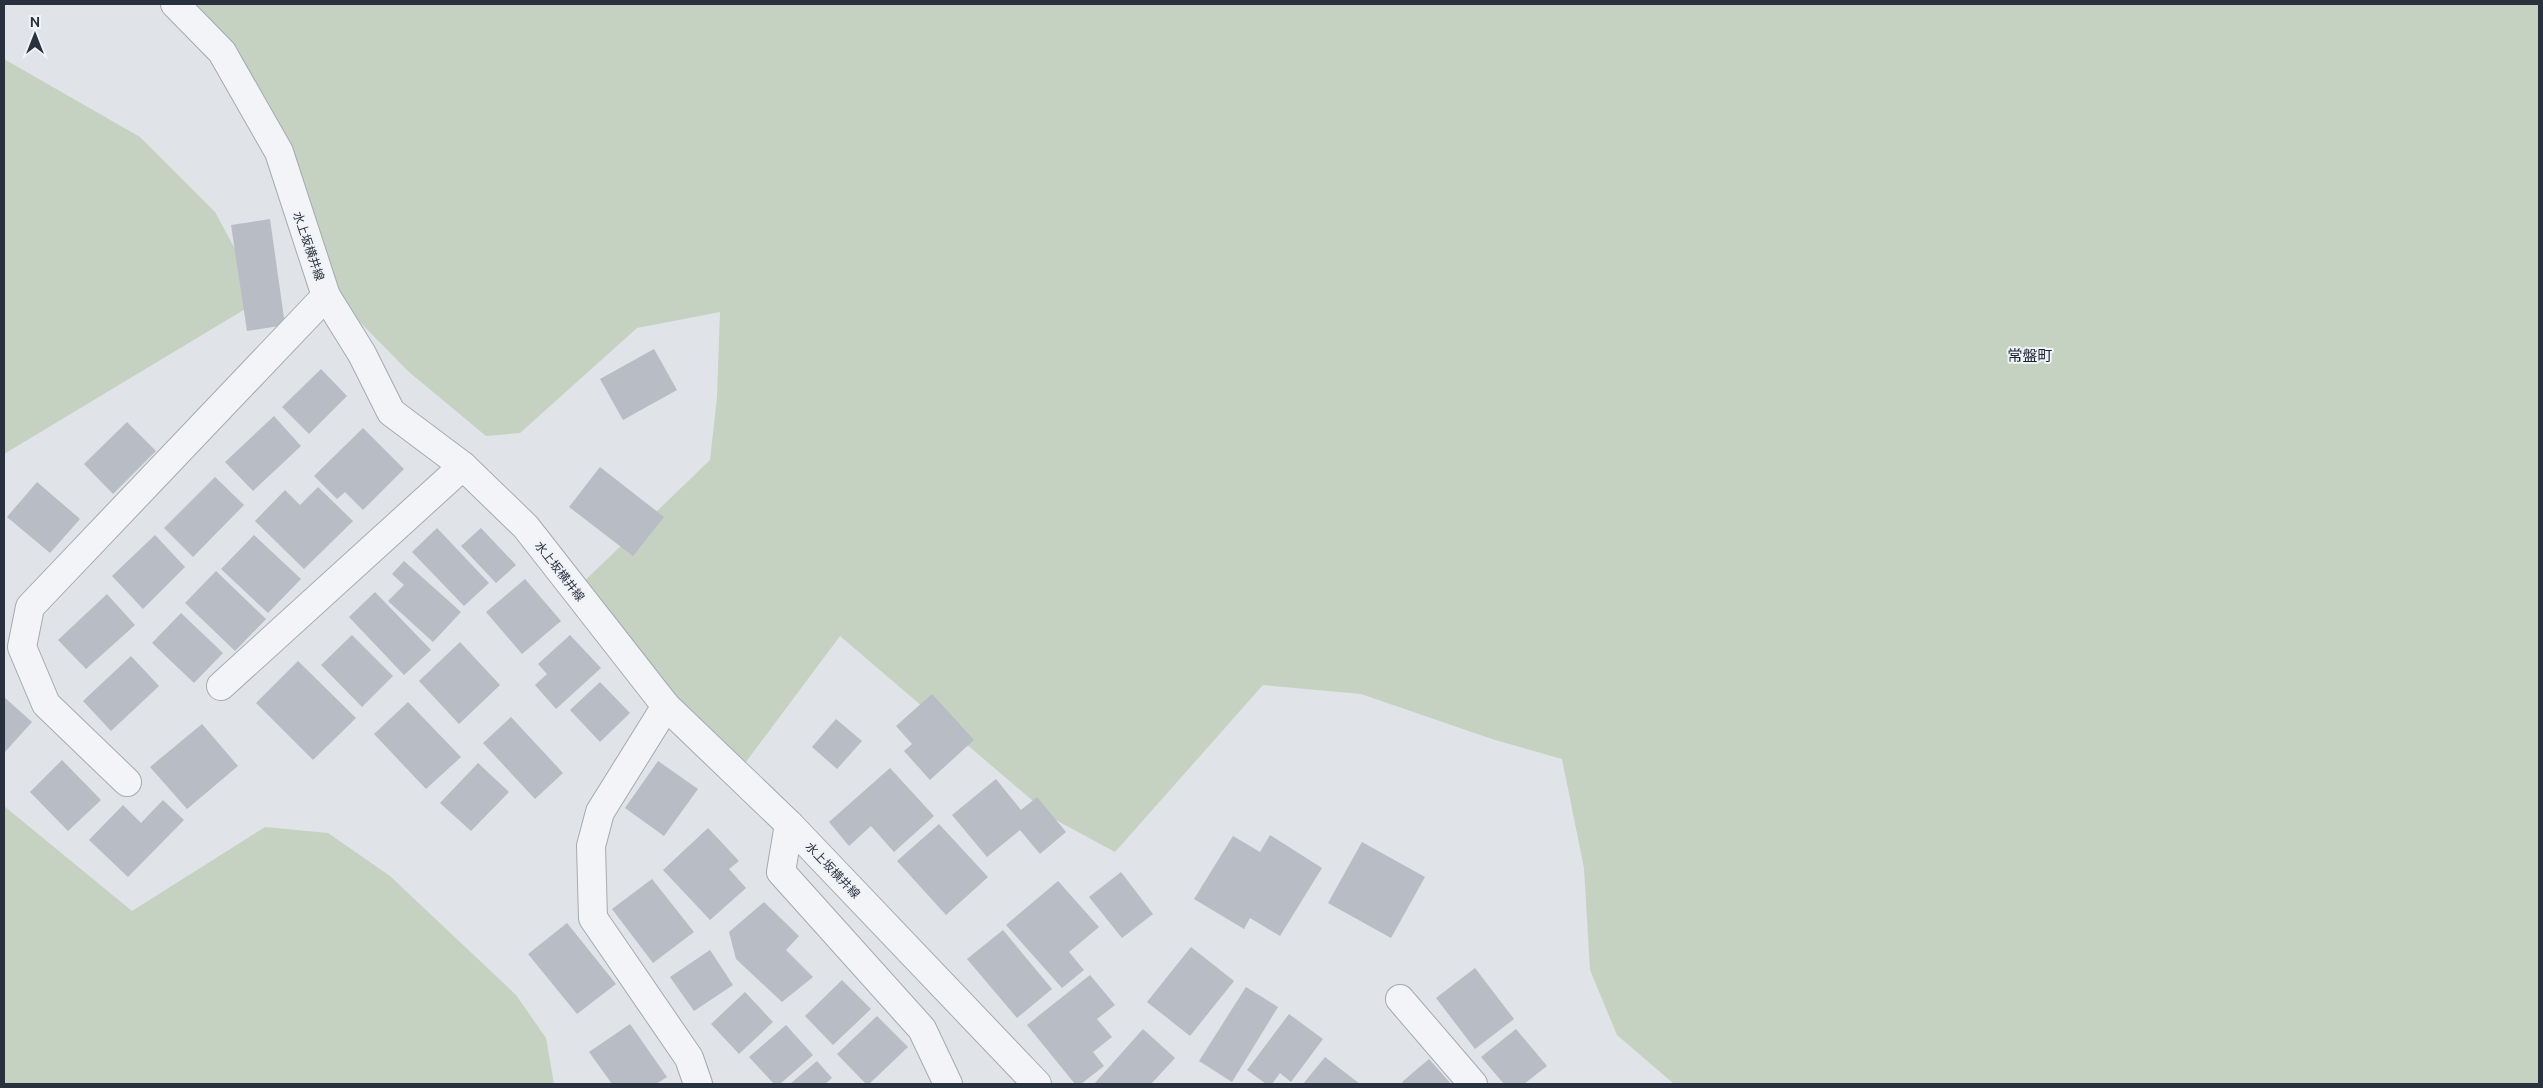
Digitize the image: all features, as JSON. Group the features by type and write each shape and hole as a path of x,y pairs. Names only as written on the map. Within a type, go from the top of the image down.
{"street":[{"name":"水上坂横井線","path":"175,4 222,52 280,152 326,296 362,354 391,412 463,466 526,527 666,706 789,824 1037,1084"},
{"path":"126,782 46,704 22,647 30,607 326,296"},
{"path":"221,686 463,466"},
{"path":"666,706 600,812 591,846 593,918 689,1058 698,1084"},
{"path":"789,824 781,872 922,1030 948,1084"},
{"path":"1400,999 1473,1084"}],"green space":[{"path":"187,4 2539,4 2539,1084 1674,1084 1617,1035 1590,970 1584,868 1562,759 1492,739 1361,694 1263,685 1115,852 1054,819 840,636 737,774 573,592 710,460 717,397 720,312 637,328 520,433 486,436 409,372 343,305"},
{"path":"4,59 140,137 215,212 262,299 4,454"},
{"path":"4,806 132,911 265,827 328,833 390,876 516,995 546,1038 554,1084 4,1084"}],"building":[{"path":"270,219 285,325 247,331 231,225"},
{"path":"654,349 677,390 623,420 600,379"},
{"path":"321,369 347,396 309,434 282,407"},
{"path":"274,416 301,446 253,491 225,462"},
{"path":"127,422 156,451 113,494 84,464"},
{"path":"363,428 404,469 363,510 345,492 337,499 314,476"},
{"path":"600,467 664,517 633,556 569,507"},
{"path":"215,477 244,505 193,557 164,528"},
{"path":"37,482 80,519 50,553 7,517"},
{"path":"318,487 353,521 304,569 255,521 285,490 300,505"},
{"path":"437,528 489,583 464,606 412,552"},
{"path":"481,528 516,565 496,583 461,546"},
{"path":"155,535 185,567 143,609 112,576"},
{"path":"254,535 301,579 268,613 221,569"},
{"path":"404,561 461,612 433,642 388,601 404,585 392,574"},
{"path":"216,571 266,619 235,651 185,603"},
{"path":"525,579 561,621 522,654 486,612"},
{"path":"375,592 431,650 404,675 349,617"},
{"path":"107,594 135,625 86,669 58,640"},
{"path":"181,613 223,653 194,683 152,643"},
{"path":"352,635 393,676 362,707 321,665"},
{"path":"570,635 601,668 556,709 535,685 547,674 538,664"},
{"path":"460,642 500,685 459,724 419,681"},
{"path":"131,656 159,686 111,731 83,701"},
{"path":"298,661 356,718 313,760 256,703"},
{"path":"600,682 630,713 600,742 570,710"},
{"path":"932,694 974,740 930,780 904,751 912,744 896,726"},
{"path":"4,697 32,722 4,753"},
{"path":"408,702 461,757 426,789 374,734"},
{"path":"511,717 563,773 535,799 483,743"},
{"path":"836,719 862,741 837,769 812,747"},
{"path":"202,724 238,766 187,809 150,767"},
{"path":"62,760 101,800 68,831 30,792"},
{"path":"658,761 698,789 664,836 625,808"},
{"path":"478,763 509,792 471,831 440,803"},
{"path":"890,768 934,816 894,852 871,826 849,846 829,822"},
{"path":"996,779 1021,810 1037,797 1066,832 1040,854 1020,830 987,857 952,815"},
{"path":"163,800 184,820 128,877 89,840 123,805 141,823"},
{"path":"939,824 988,877 946,915 897,861"},
{"path":"708,828 739,861 729,869 746,888 710,920 663,870"},
{"path":"1270,835 1322,868 1280,936 1250,918 1244,929 1194,899 1233,836 1260,852"},
{"path":"1362,842 1425,877 1391,938 1328,903"},
{"path":"1121,872 1153,914 1122,938 1089,897"},
{"path":"652,879 694,932 653,963 612,909"},
{"path":"1058,881 1099,927 1069,952 1084,970 1062,988 1006,925"},
{"path":"764,902 799,936 786,950 813,977 782,1002 736,959 729,932"},
{"path":"567,923 616,984 577,1014 528,954"},
{"path":"1003,930 1052,989 1017,1018 967,959"},
{"path":"1191,947 1234,981 1190,1036 1147,1002"},
{"path":"710,950 733,985 694,1011 670,977"},
{"path":"1475,968 1514,1019 1475,1049 1436,998"},
{"path":"1090,975 1115,1005 1097,1019 1112,1037 1093,1052 1104,1066 1081,1084 1075,1084 1027,1025"},
{"path":"842,980 871,1009 833,1045 805,1016"},
{"path":"1246,987 1278,1007 1232,1082 1199,1061"},
{"path":"745,992 773,1022 739,1054 711,1024"},
{"path":"1289,1014 1323,1039 1291,1082 1280,1073 1272,1084 1266,1084 1247,1070"},
{"path":"877,1016 908,1047 869,1084 866,1084 837,1054"},
{"path":"630,1024 667,1077 656,1084 612,1084 589,1052"},
{"path":"786,1025 813,1055 780,1084 774,1084 749,1057"},
{"path":"1143,1029 1175,1058 1151,1084 1094,1084"},
{"path":"1516,1029 1547,1066 1524,1084 1504,1084 1481,1057"},
{"path":"1325,1057 1360,1084 1303,1084"},
{"path":"1429,1059 1451,1084 1404,1084 1402,1082"},
{"path":"817,1061 832,1078 825,1084 790,1084"}],"district":[{"name":"常盤町","path":"2030,355"}]}
